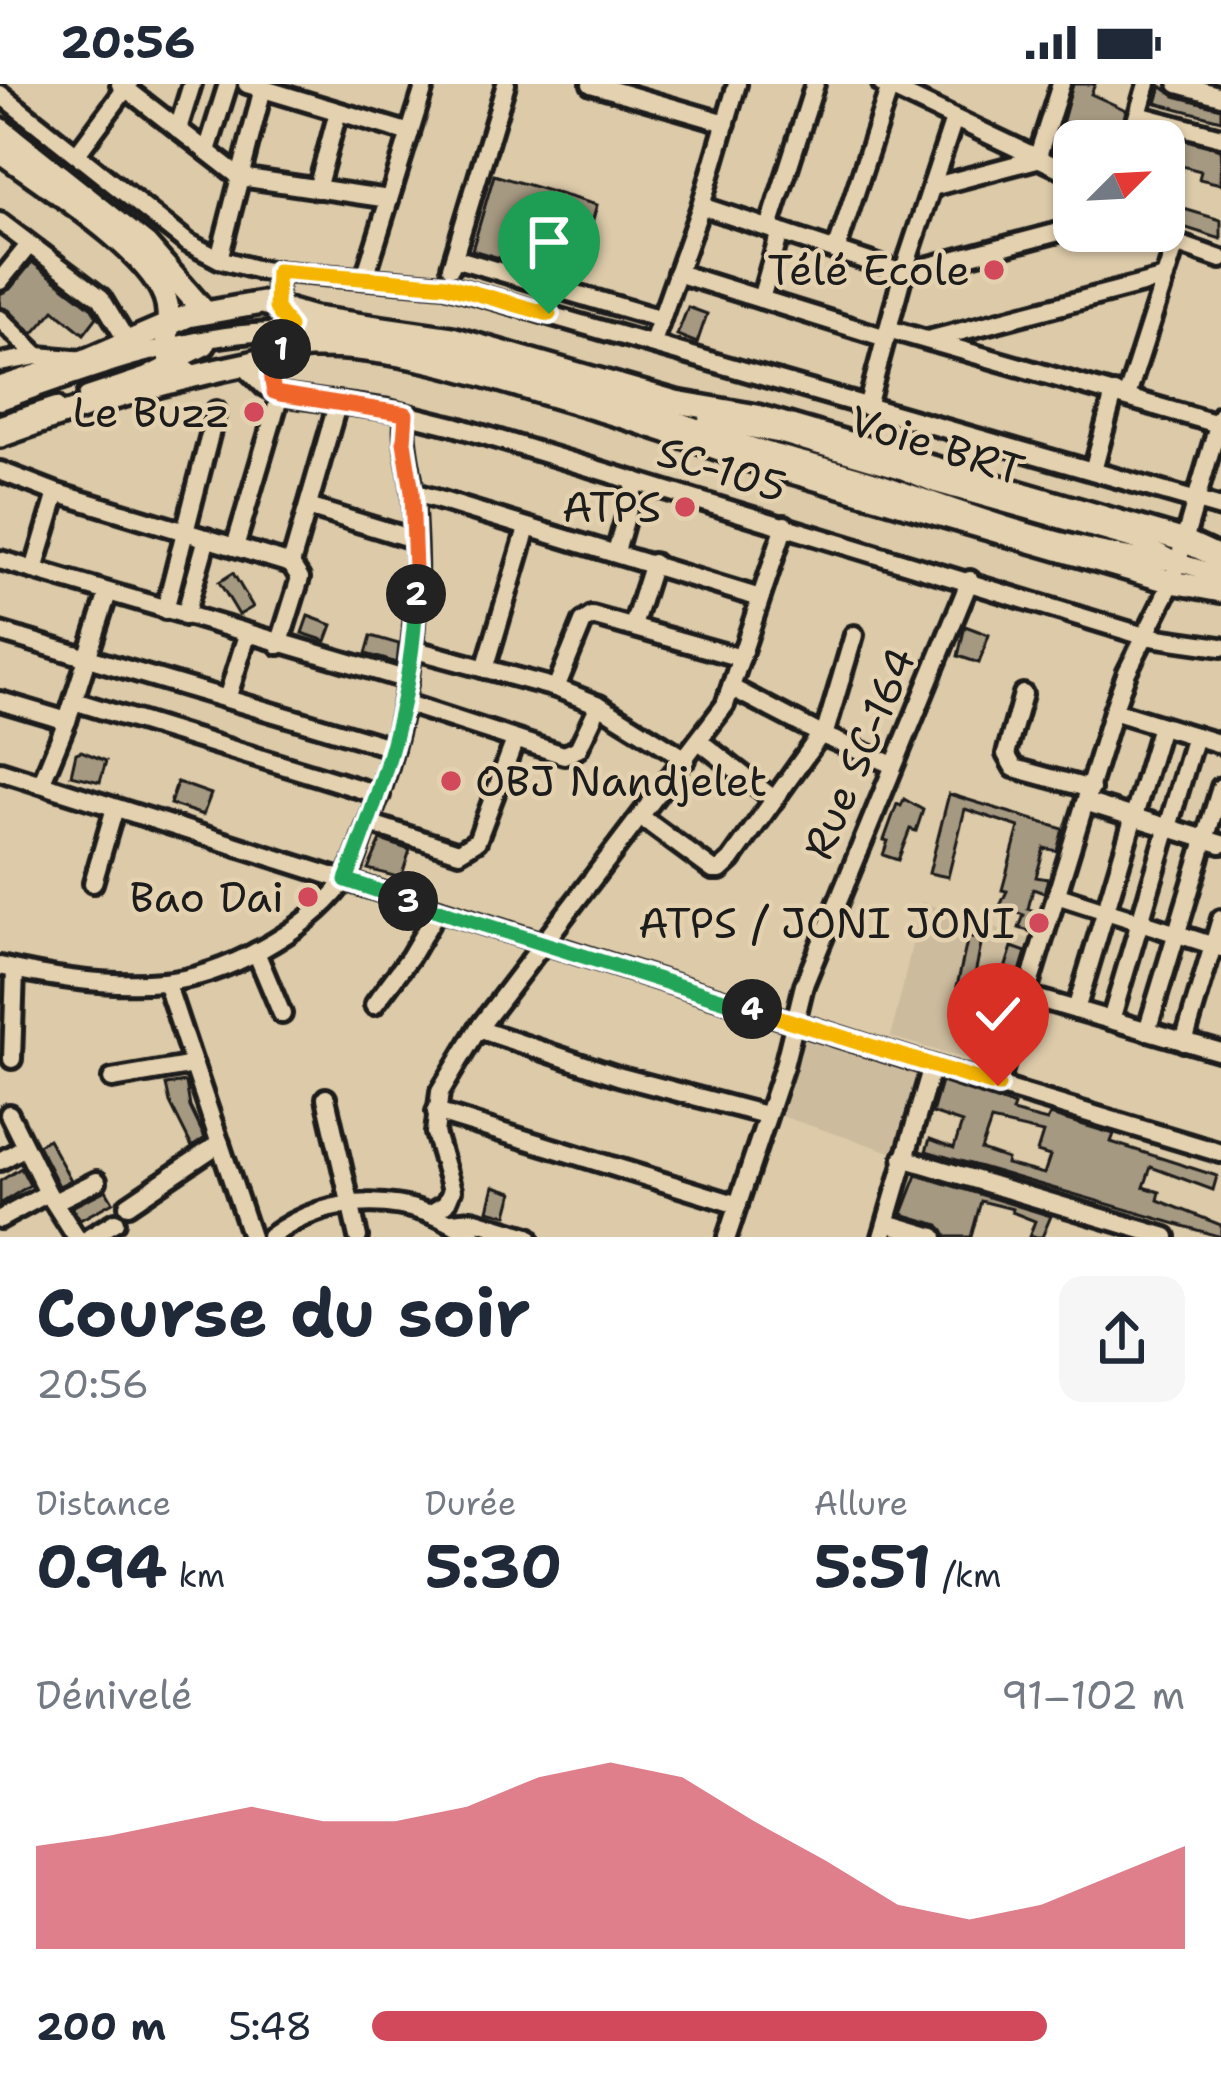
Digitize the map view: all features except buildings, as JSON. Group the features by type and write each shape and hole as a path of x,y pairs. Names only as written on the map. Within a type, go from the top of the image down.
{"main road":[{"path":"0,129 146,245 204,311"},
{"path":"0,151 139,259 163,292 176,362"},
{"path":"269,305 289,332 276,355"},
{"path":"0,388 86,360 204,311 269,305 314,318 452,338 676,402 758,416 1177,561 1221,591"},
{"path":"0,436 176,362 244,364 293,349 336,348 425,360 676,432 744,458 1177,561 1221,558"}],"street":[{"path":"178,128 192,84"},
{"path":"207,151 228,84"},
{"path":"365,277 425,84"},
{"path":"446,285 506,84"},
{"path":"591,84 726,123"},
{"path":"652,343 701,206 737,84"},
{"path":"761,299 774,230 815,84"},
{"path":"1136,120 1148,84"},
{"path":"1178,84 1221,96"},
{"path":"77,154 125,86 240,177 389,199"},
{"path":"219,260 240,177 255,86 410,133"},
{"path":"836,251 886,86 1053,166"},
{"path":"1037,159 1055,86"},
{"path":"0,94 188,243 219,260 268,270 446,285 1221,508"},
{"path":"316,189 338,112"},
{"path":"1138,115 1221,137"},
{"path":"867,407 903,273 954,119"},
{"path":"932,187 1037,159"},
{"path":"701,206 903,273 1053,233"},
{"path":"0,222 101,298 128,343"},
{"path":"0,281 29,245"},
{"path":"1185,246 1221,259"},
{"path":"1093,471 1173,252"},
{"path":"454,258 661,319"},
{"path":"268,270 269,305"},
{"path":"677,272 887,334 926,340 1220,419 1216,445 1177,561 1113,711 998,1086"},
{"path":"926,340 1165,278"},
{"path":"0,319 38,356"},
{"name":"Voie BRT","path":"0,424 148,376 223,338 289,332 442,349 670,415 748,445 989,518 1133,559 1177,561 1221,575"},
{"path":"235,547 277,393 271,378 276,355"},
{"path":"0,363 38,356 86,360"},
{"name":"Voie BRT","path":"0,400 176,362"},
{"path":"244,364 277,393"},
{"name":"SC-105","path":"277,393 406,414 1144,636 1221,647"},
{"path":"291,564 338,402"},
{"path":"165,610 216,411"},
{"path":"12,1060 8,968 60,978 166,982 256,952 317,914 346,880 380,795 404,704 412,649 416,578 404,442 406,414"},
{"path":"0,471 57,494 291,564 299,578 279,645"},
{"path":"616,552 636,481"},
{"path":"412,492 760,598"},
{"path":"34,570 57,494"},
{"path":"308,507 413,539"},
{"path":"431,1213 446,1204 452,1190 436,1138 436,1112 444,1083 478,1029 725,705 784,525"},
{"path":"485,669 527,528"},
{"path":"185,616 207,538"},
{"path":"0,560 408,680"},
{"path":"633,626 652,563"},
{"name":"Rue SC-164","path":"727,1237 784,1066 804,985 970,580"},
{"path":"41,784 67,721 108,593"},
{"path":"556,688 587,618 598,616 741,658"},
{"path":"0,632 393,748"},
{"path":"227,699 247,635"},
{"path":"641,817 717,871 731,860 822,735 854,635"},
{"path":"412,649 556,688 599,705 686,759"},
{"path":"732,688 893,765"},
{"path":"1023,694 1006,754 1014,768 1133,817 1214,842"},
{"path":"0,700 67,721"},
{"path":"74,700 380,795"},
{"path":"404,704 557,754 578,749 599,705"},
{"path":"1113,711 1221,744"},
{"path":"1076,1010 1161,726"},
{"path":"1111,1020 1196,736"},
{"path":"369,824 459,852 472,847 514,740"},
{"path":"699,741 774,799"},
{"path":"0,771 1221,1153"},
{"path":"1148,1031 1214,842 1221,787"},
{"path":"93,883 116,808"},
{"path":"1058,896 1217,947"},
{"path":"374,1005 410,958 437,911"},
{"path":"1184,1042 1217,947 1221,919"},
{"path":"256,952 282,1014"},
{"path":"166,982 251,1237"},
{"path":"1028,996 1221,1052"},
{"path":"478,1029 621,1077 766,1115"},
{"path":"112,1079 194,1065"},
{"path":"932,1066 885,1230 934,1237"},
{"path":"326,1098 358,1237"},
{"path":"436,1112 738,1205"},
{"path":"9,1114 76,1237"},
{"path":"128,1205 220,1143"},
{"path":"0,1161 25,1147"},
{"path":"903,1158 1123,1231 1166,1237"},
{"path":"0,1220 98,1181"},
{"path":"270,1237 307,1215 351,1204 397,1204 431,1213 474,1237"},
{"path":"452,1222 472,1220 528,1237"},
{"path":"90,1237 116,1222"}],"shaded area":[{"path":"922,902 1035,941 997,1068 891,1037"},
{"path":"799,1029 927,1072 900,1155 772,1113"}],"place":[{"name":"Télé Ecole","path":"994,270"},
{"name":"Le Buzz","path":"254,412"},
{"name":"ATPS","path":"685,507"},
{"name":"OBJ Nandjelet","path":"451,781"},
{"name":"Bao Dai","path":"308,897"},
{"name":"ATPS / JONI JONI","path":"1039,923"}],"route":[{"path":"549,314 446,285 277,271 276,308 289,327 289,337 272,365 274,392 406,414 404,442 416,578 412,649 404,704 380,795 346,880 998,1086"}]}
